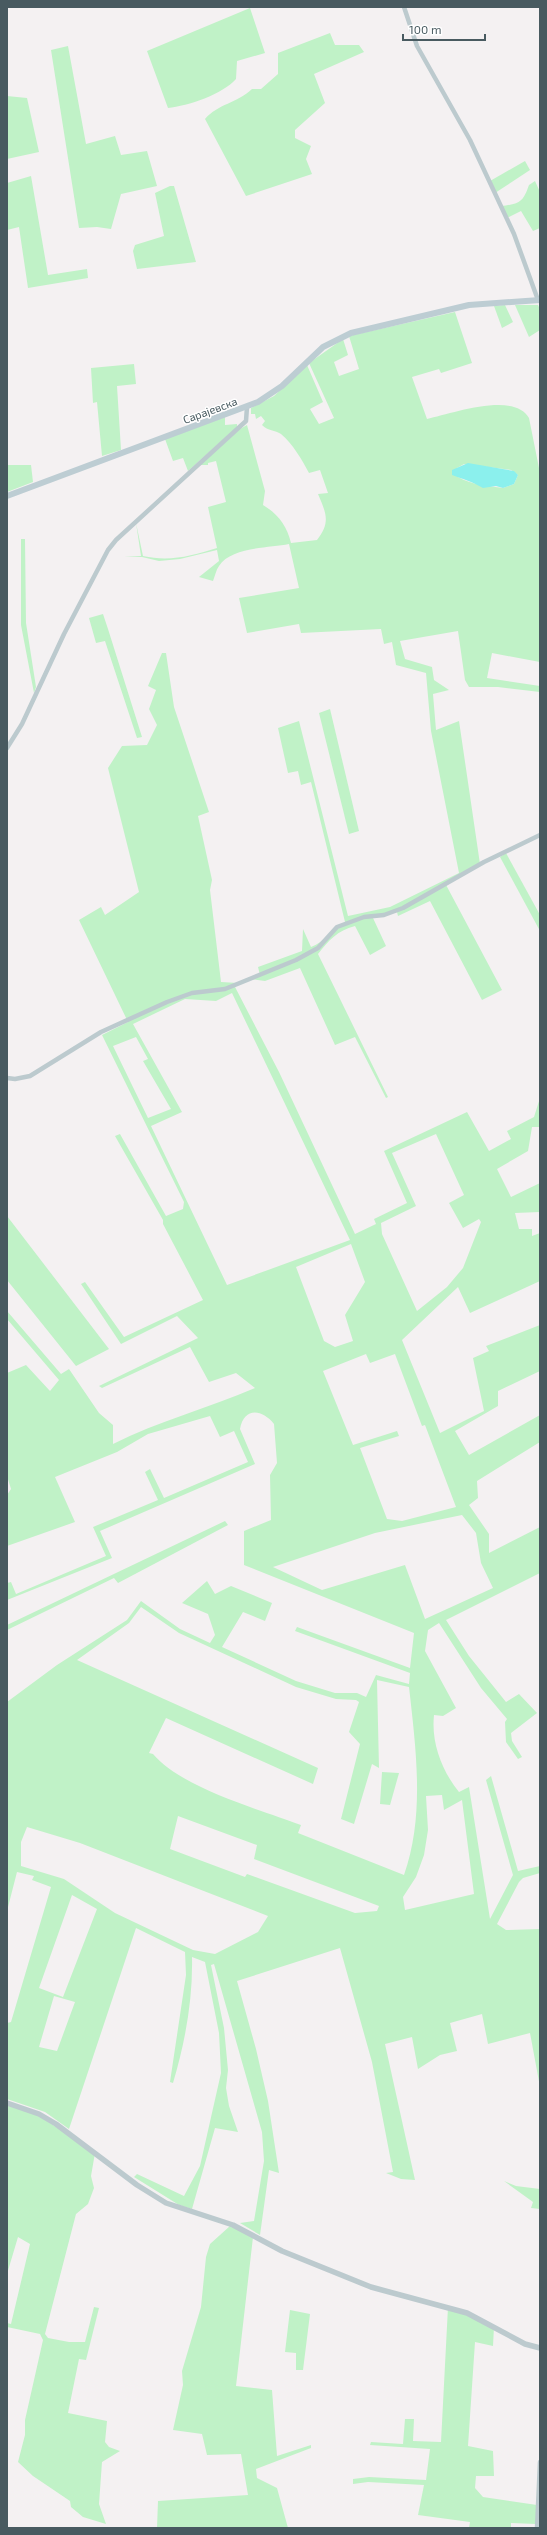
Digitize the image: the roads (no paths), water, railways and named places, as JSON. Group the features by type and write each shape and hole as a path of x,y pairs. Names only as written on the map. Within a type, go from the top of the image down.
{"main road":[{"path":"247,407 277,391 323,347 351,333 469,305 539,300"},
{"name":"Сарајевска","path":"7,496 247,407"}],"street":[{"path":"404,7 417,46 470,140 514,234 539,300"},
{"name":"Сарајевска","path":"7,748 26,715 69,623 85,597 104,556 116,540 246,421 247,407"},
{"path":"7,1078 15,1079 30,1076 101,1032 167,1002 192,994 225,989 300,958 318,948 337,927 364,917 384,915 403,908 484,862 540,835"},
{"path":"7,2103 48,2119 137,2185 166,2203 233,2225 282,2251 371,2287 467,2313 525,2344 540,2348"},
{"path":"537,2528 540,2462"}],"water":[{"path":"468,463 514,471 518,475 514,484 503,488 496,486 483,488 472,482 452,475 452,470"}]}
